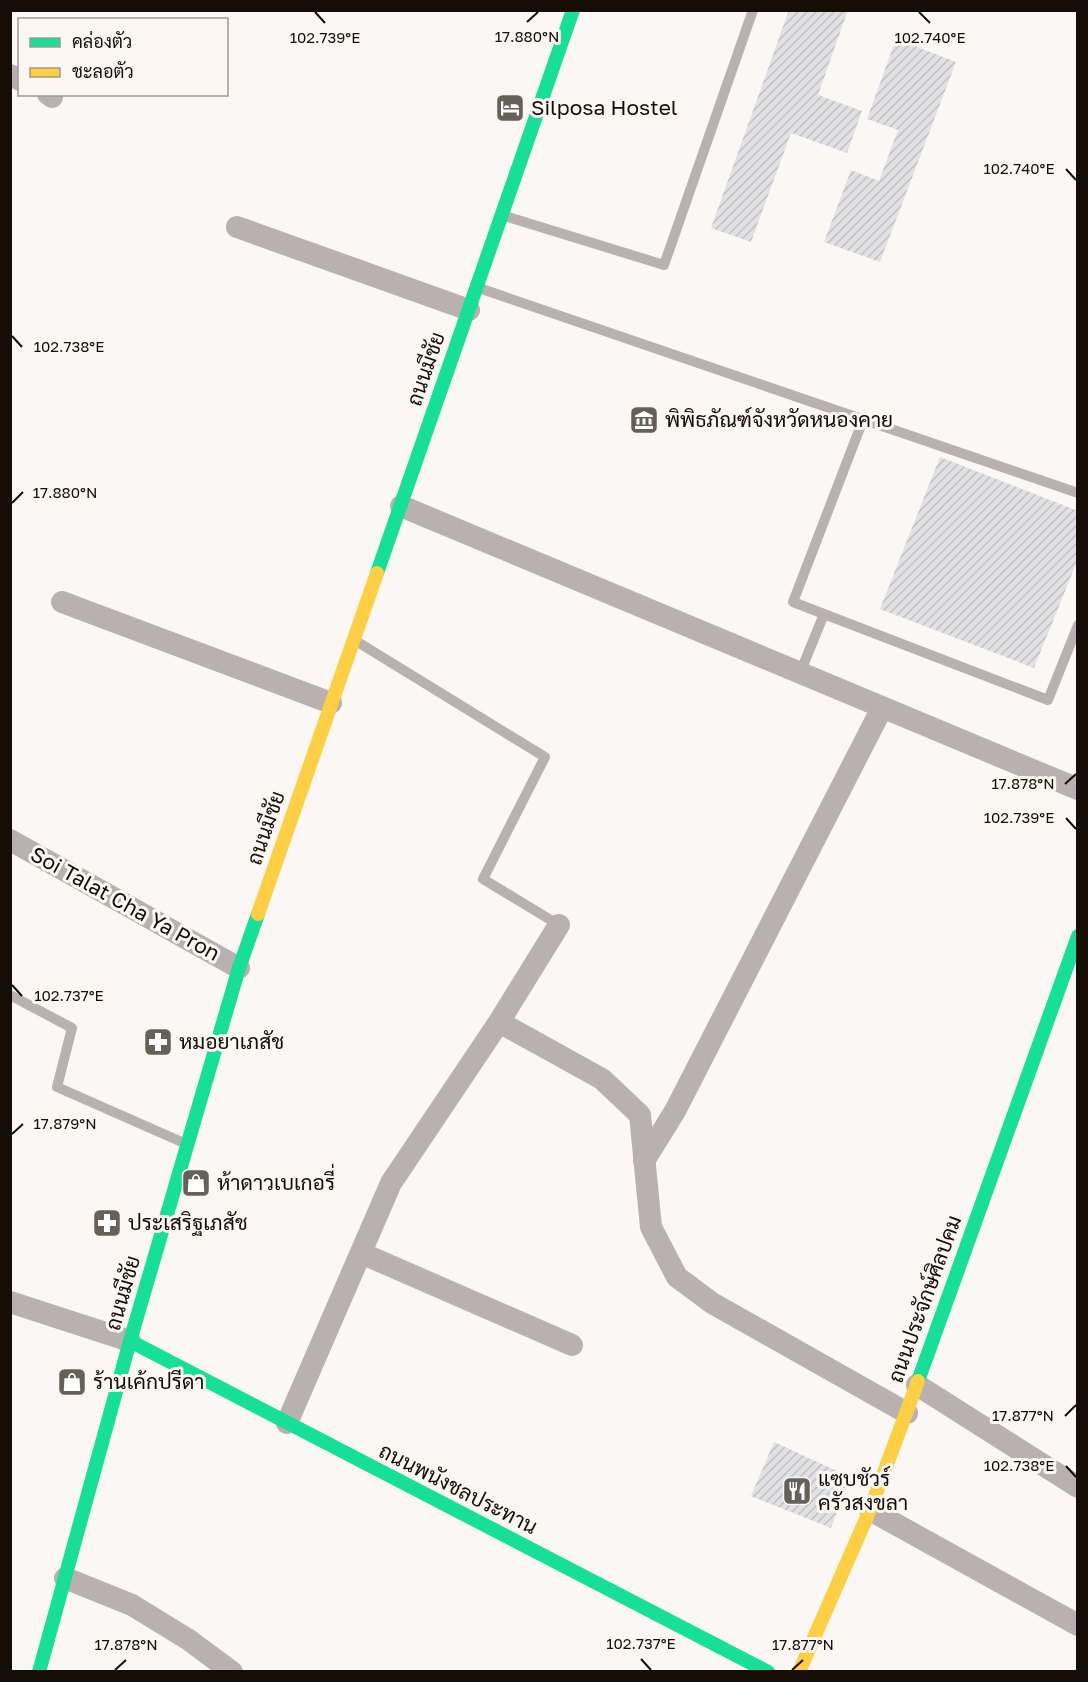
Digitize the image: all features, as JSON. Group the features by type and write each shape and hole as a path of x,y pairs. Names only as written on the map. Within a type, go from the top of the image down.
{"street":[{"name":"ถนนมีชัย","path":"39,1671 130,1341 239,968 573,10"},
{"path":"237,227 469,310"},
{"path":"401,506 1077,789"},
{"path":"62,602 331,703"},
{"path":"644,1161 675,1111 882,708"},
{"name":"Soi Talat Cha Ya Pron","path":"10,840 239,968"},
{"path":"287,1423 391,1183 499,1022 559,925"},
{"name":"ถนนประจักษ์ศิลปคม","path":"799,1671 870,1510 907,1413 1073,960 1077,936"},
{"path":"499,1022 602,1079 640,1115 651,1227 677,1277 712,1303 907,1413"},
{"path":"361,1253 572,1345"},
{"path":"10,1302 130,1341"},
{"name":"ถนนพนังชลประทาน","path":"130,1341 768,1671"},
{"path":"917,1385 1077,1487"},
{"path":"870,1510 1077,1625"},
{"path":"65,1578 132,1605 189,1640 232,1671"}],"lane":[{"path":"502,215 664,265 753,10"},
{"path":"476,287 1077,494"},
{"path":"864,420 793,602 1048,700 1077,625"},
{"path":"800,673 824,614"},
{"path":"353,639 545,757 483,879 559,925"},
{"path":"10,995 72,1028 57,1087 188,1145"}],"building":[{"path":"789,10 848,10 818,95 862,111 847,153 791,133 751,242 711,228"},
{"path":"896,39 956,62 880,262 824,242 851,170 879,181 898,130 867,119"},
{"path":"940,457 1078,511 1078,559 1034,668 880,609"},
{"path":"774,1442 850,1477 831,1528 751,1496"}],"traffic: fast":[{"path":"377,573 573,10"},
{"path":"39,1672 130,1341 239,968 258,914"},
{"path":"918,1381 1078,936"},
{"path":"130,1341 768,1672"}],"traffic: slow":[{"path":"258,914 377,573"},
{"path":"799,1672 870,1510 918,1381"}],"place":[{"name":"Silposa Hostel","path":"510,108"},
{"name":"พิพิธภัณฑ์จังหวัดหนองคาย","path":"644,420"},
{"name":"หมอยาเภสัช","path":"158,1042"},
{"name":"ห้าดาวเบเกอรี่","path":"196,1183"},
{"name":"ประเสริฐเภสัช","path":"107,1223"},
{"name":"ร้านเค้กปรีดา","path":"72,1382"},
{"name":"แซบชัวร์ ครัวสงขลา","path":"797,1491"}]}
